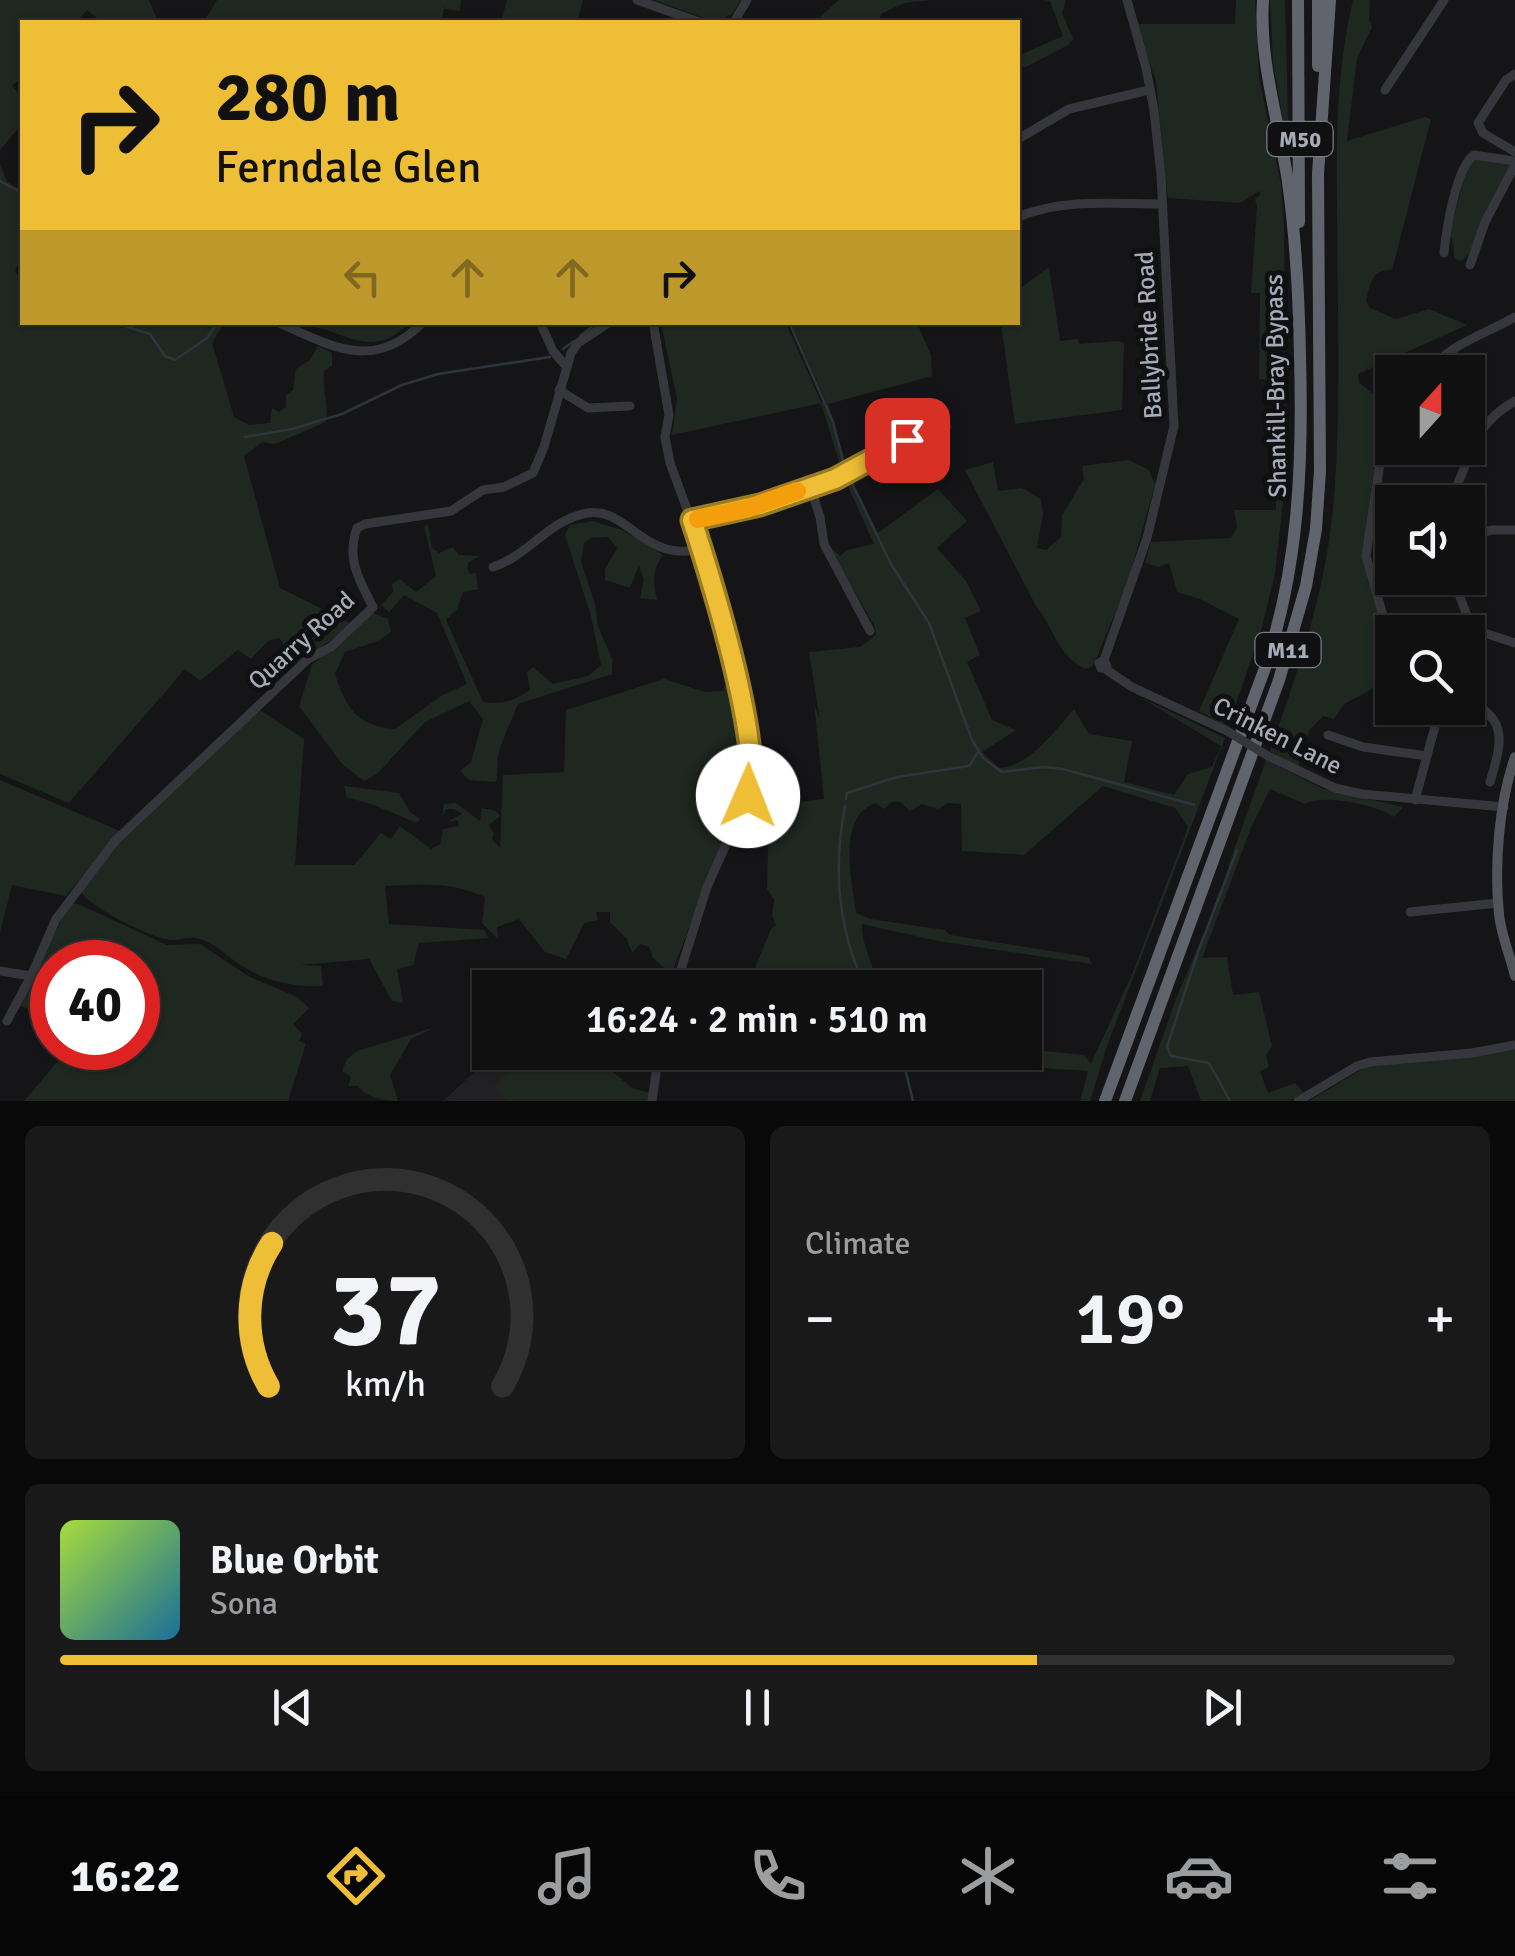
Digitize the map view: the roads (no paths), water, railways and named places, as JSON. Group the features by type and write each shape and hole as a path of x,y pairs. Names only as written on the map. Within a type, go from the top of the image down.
{"highway":[{"name":"Shankill-Bray Bypass","path":"1106,1101 1266,668 1286,595 1301,482 1298,279 1288,183 1263,51 1263,0"},
{"name":"M50","path":"1298,0 1298,279"},
{"name":"M50","path":"1318,0 1318,174"},
{"name":"Shankill-Bray Bypass","path":"1125,1101 1279,680 1306,586 1316,529 1320,471 1318,174 1330,0"}],"main road":[{"path":"1515,757 1504,807 1498,903 1515,976"}],"street":[{"path":"637,0 694,20"},
{"name":"Ballybride Road","path":"1104,664 1148,538 1174,426 1160,174 1149,90 1127,0"},
{"path":"1385,90 1444,0"},
{"path":"1515,74 1506,80 1478,123 1483,133 1515,152"},
{"path":"1020,138 1069,109 1149,90"},
{"path":"1444,253 1454,199 1467,160 1474,154 1515,163 1485,222 1470,265"},
{"path":"1020,215 1042,206 1071,203 1161,204"},
{"path":"1446,355 1469,338 1515,317"},
{"path":"284,325 327,344 362,352 393,346 419,325"},
{"path":"541,325 553,351 565,365"},
{"name":"Quarry Road","path":"47,940 56,920 115,841 298,668 331,646 373,606 354,569 352,541 357,528 451,511 483,490 533,473 544,447 565,365 578,343 605,325"},
{"path":"654,325 669,415 665,437 670,463 692,520 730,654 754,772 748,796 707,886 681,970"},
{"path":"559,390 588,408 630,406"},
{"path":"617,393 618,406"},
{"path":"1458,485 1478,435 1515,401"},
{"path":"692,520 760,505 835,479 907,440 947,427"},
{"path":"1380,465 1366,556 1383,615"},
{"path":"810,486 831,560 870,631"},
{"path":"494,566 508,562 535,538 591,512 611,516 654,546 676,551 701,549"},
{"path":"1485,533 1515,530"},
{"path":"1459,595 1472,629 1515,644"},
{"name":"Crinken Lane","path":"1104,664 1132,688 1227,731 1335,788 1504,807"},
{"path":"1485,709 1500,732 1500,748 1490,782"},
{"path":"1415,800 1435,725"},
{"path":"1328,735 1363,747 1427,756"},
{"path":"1410,912 1498,903"},
{"path":"0,971 30,976"},
{"path":"6,1020 30,978"},
{"path":"1298,1101 1370,1062 1515,1045"},
{"path":"652,1101 656,1070"}],"waterway":[{"path":"0,181 20,192"},
{"path":"122,325 150,334 165,356 175,360 207,338 216,325"},
{"path":"580,336 594,325"},
{"path":"790,325 833,422 845,468"},
{"path":"563,349 574,341"},
{"path":"245,437 292,429 342,414 402,385 438,374 550,357"},
{"path":"849,477 891,564 929,623 972,740 983,758 1002,772 1063,769 1195,805"},
{"path":"846,799 847,793 897,777 969,766 978,752"},
{"path":"845,806 839,853 840,899 859,970"},
{"path":"1230,1101 1209,1063 1171,1056 1167,1047 1237,850"},
{"path":"905,1070 913,1101"}]}
